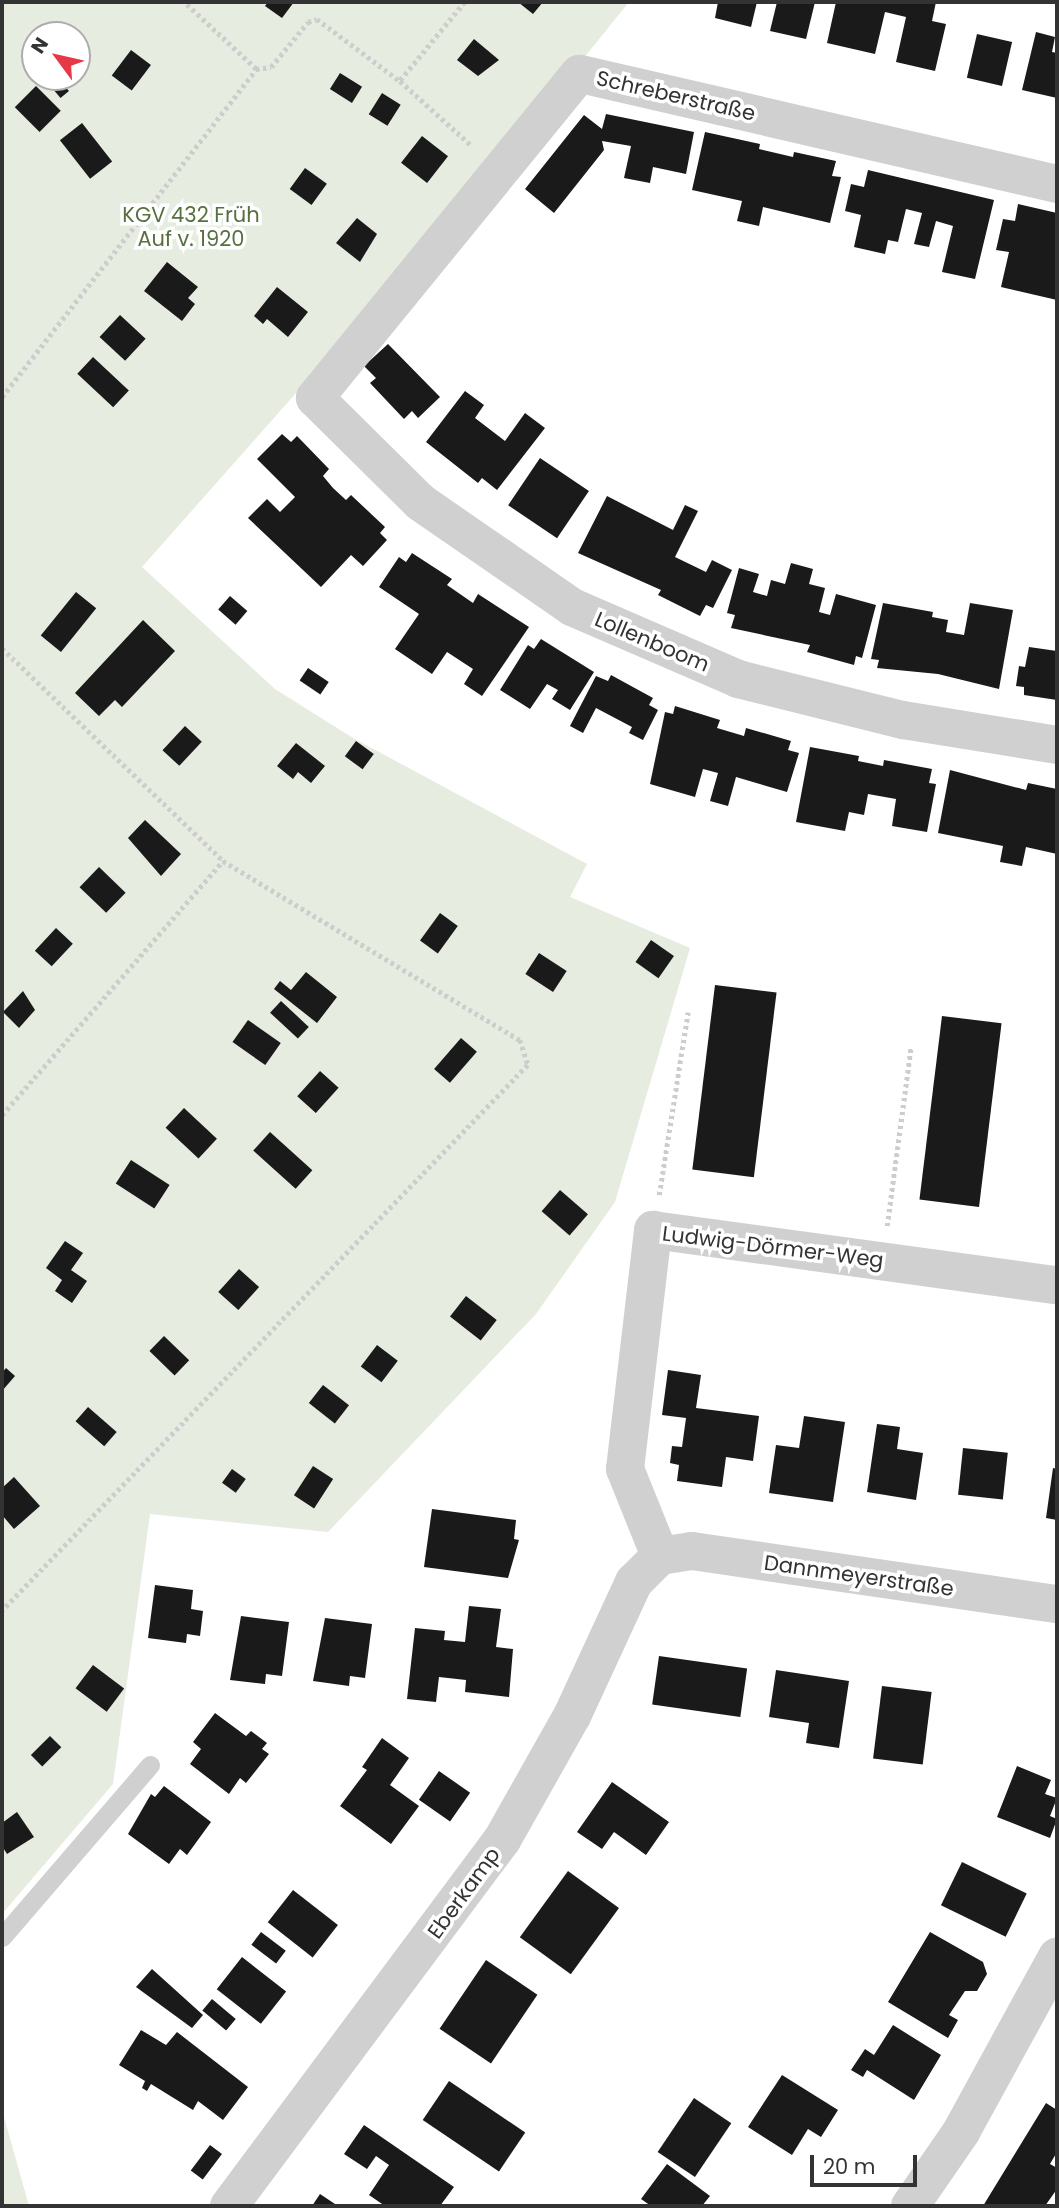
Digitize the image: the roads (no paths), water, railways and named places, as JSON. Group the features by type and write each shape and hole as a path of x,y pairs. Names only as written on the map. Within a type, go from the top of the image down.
{"street":[{"name":"Schreberstraße","path":"315,398 579,74 1057,184"},
{"name":"Lollenboom","path":"315,398 420,502 572,607 738,679 903,720 1057,745"},
{"name":"Ludwig-Dörmer-Weg","path":"660,1556 625,1469 653,1230 1057,1284"},
{"name":"Dannmeyerstraße","path":"660,1556 692,1551 1057,1604"},
{"name":"Eberkamp","path":"229,2206 502,1840 572,1716 634,1582 660,1556"},
{"path":"910,2206 961,2132 1057,1957"}],"lane":[{"path":"2,1937 150,1765"}],"park label":[{"name":"KGV 432 Früh Auf v. 1920","path":"191,227"}]}
